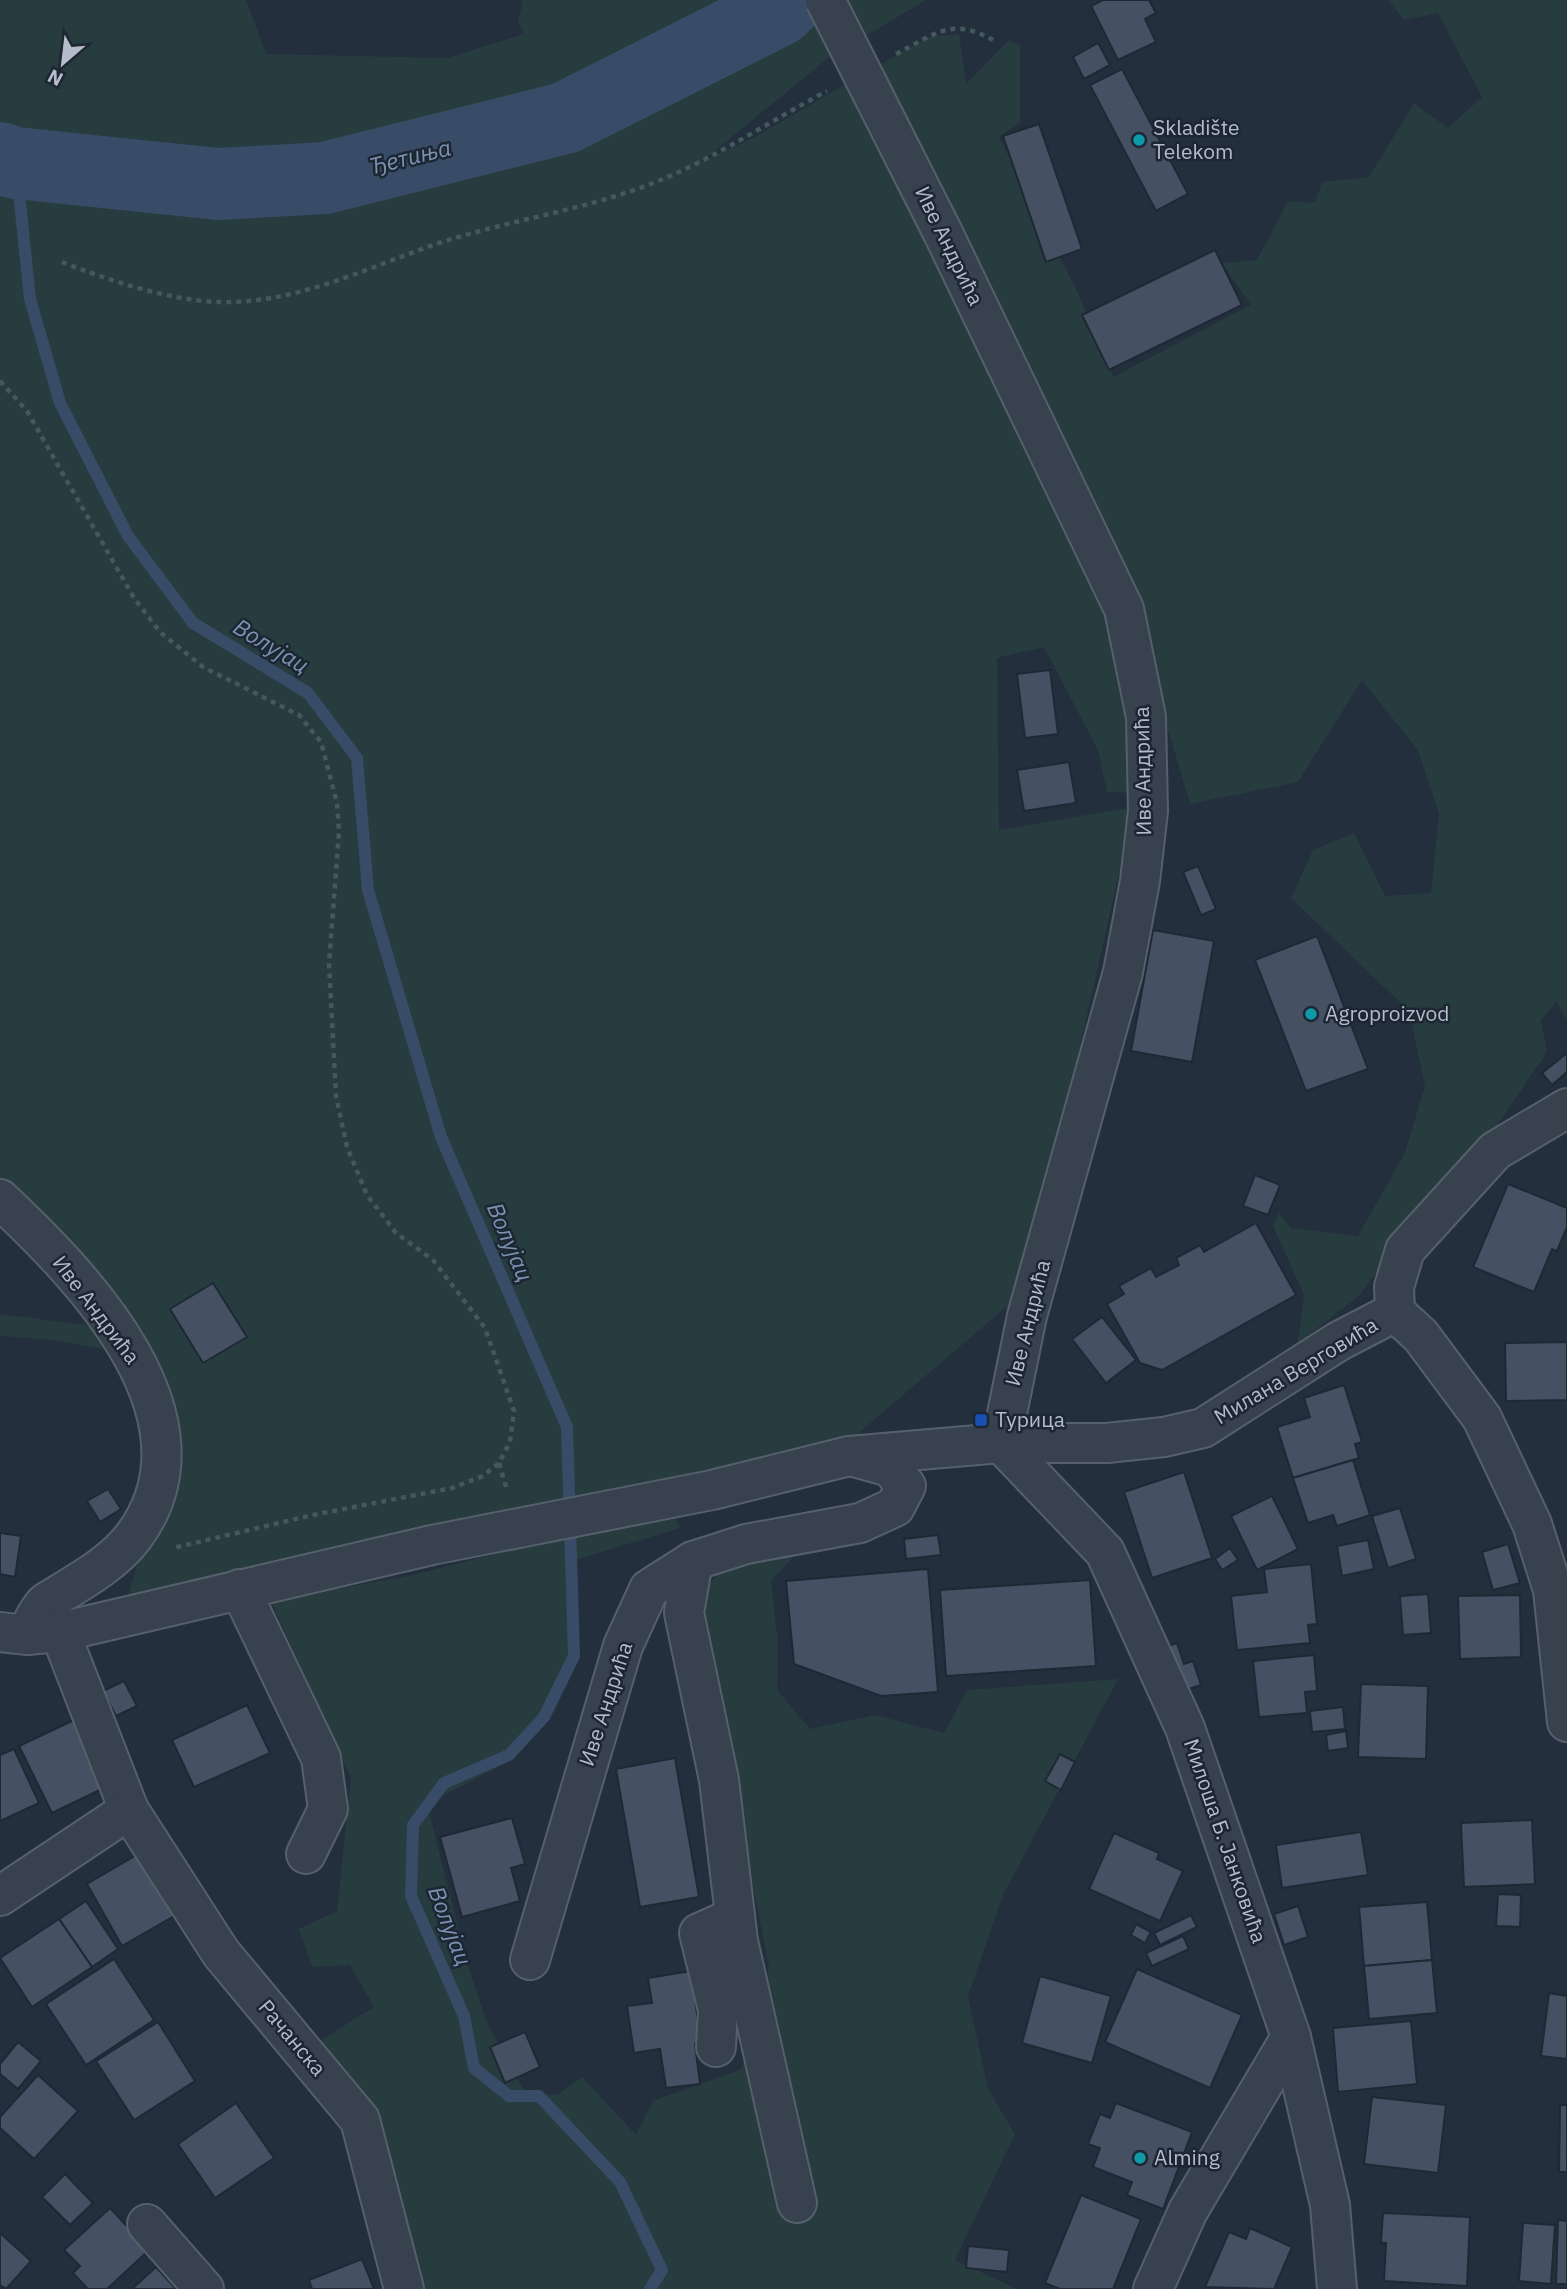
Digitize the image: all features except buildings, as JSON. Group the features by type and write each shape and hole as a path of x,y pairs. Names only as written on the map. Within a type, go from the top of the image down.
{"street":[{"name":"Иве Андрића","path":"29,1633 544,1523 712,1490 849,1456 1001,1443 1027,1316 1123,972 1140,881 1148,811 1146,717 1124,609 943,233 825,0"},
{"name":"Милана Верговића","path":"1001,1443 1107,1443 1164,1437 1203,1428 1339,1341 1395,1312 1394,1287 1405,1250 1495,1151 1567,1108"},
{"name":"Иве Андрића","path":"0,1199 38,1235 79,1281 135,1359 150,1390 163,1455 161,1479 143,1521 123,1549 43,1605 29,1633"},
{"path":"1395,1312 1421,1336 1482,1419 1532,1524 1553,1590 1567,1722"},
{"name":"Милоша Б. Јанковића","path":"1001,1443 1105,1552 1185,1728 1291,2037 1330,2205 1337,2289"},
{"name":"Иве Андрића","path":"530,1960 623,1646 649,1589 693,1561 747,1544 860,1523 895,1507 906,1486 890,1467 849,1456"},
{"path":"693,1561 684,1613 719,1780 738,1941 797,2203"},
{"path":"240,1588 321,1758 328,1809 306,1854"},
{"name":"Рачанска","path":"29,1633 129,1810 220,1953 360,2120 404,2289"},
{"path":"0,1896 129,1810"},
{"path":"716,2048 718,2010 699,1933 735,1917"},
{"path":"1153,2289 1188,2211 1291,2037"},
{"path":"147,2224 204,2289"}],"path":[{"path":"886,60 945,28 967,28 993,40"},
{"path":"62,262 120,285 219,302 265,299 304,290 478,231 586,204 663,179 711,156 839,85"},
{"path":"0,382 27,411 134,598 160,632 203,667 299,715 321,741 337,803 339,832 329,964 336,1096 347,1147 367,1195 396,1233 433,1260 485,1328 514,1411 510,1442 499,1463 484,1476 452,1488 149,1553 123,1549"}],"green space":[{"path":"0,0 246,0 266,54 447,58 524,34 518,21 523,1 518,0 926,0 827,59 701,162 753,138 928,37 959,34 966,84 1008,41 1020,45 1020,123 999,137 1078,293 1113,377 1251,305 1222,263 1257,260 1288,201 1315,203 1322,182 1369,177 1414,103 1448,128 1482,97 1438,13 1404,20 1388,0 1567,0 1567,1020 1556,1002 1541,1020 1547,1052 1496,1127 1407,1230 1359,1296 1298,1343 1304,1295 1273,1226 1279,1213 1291,1228 1358,1236 1405,1153 1425,1086 1409,1011 1291,898 1313,850 1354,833 1385,896 1431,893 1439,814 1418,750 1362,680 1298,782 1190,804 1164,716 1108,636 1137,718 1137,793 1107,792 1098,750 1044,647 997,658 999,830 1134,807 1077,1060 1012,1302 854,1437 128,1597 172,1443 148,1356 46,1339 0,1336 0,1314 94,1326 0,1181"},
{"path":"671,1509 680,1528 575,1560 573,1670 542,1725 502,1765 427,1804 466,1959 486,2020 525,2093 557,2095 582,2077 636,2135 653,2101 742,2069 769,1967 704,1634 703,1591 725,1566 764,1551 793,1557 771,1581 778,1643 777,1690 810,1729 875,1715 944,1733 967,1690 1118,1679 1003,1895 968,1996 988,2089 1015,2134 955,2260 1017,2289 408,2289 315,2044 374,2007 350,1965 312,1967 299,1929 337,1911 351,1778 271,1601 413,1575"}],"waterway":[{"name":"Ђетиња","path":"0,158 16,163 218,184 325,178 565,118 779,10 789,0"},
{"name":"Волујац","path":"16,163 30,299 60,403 128,536 193,623 308,693 357,758 368,890 441,1137 567,1427 574,1656 544,1717 509,1755 444,1783 413,1825 411,1896 464,2016 474,2068 509,2096 539,2096 620,2182 662,2270 650,2289"}],"place":[{"name":"Skladište Telekom","path":"1139,140"},
{"name":"Agroproizvod","path":"1311,1014"},
{"name":"Турица","path":"981,1420"},
{"name":"Alming","path":"1140,2158"}]}
